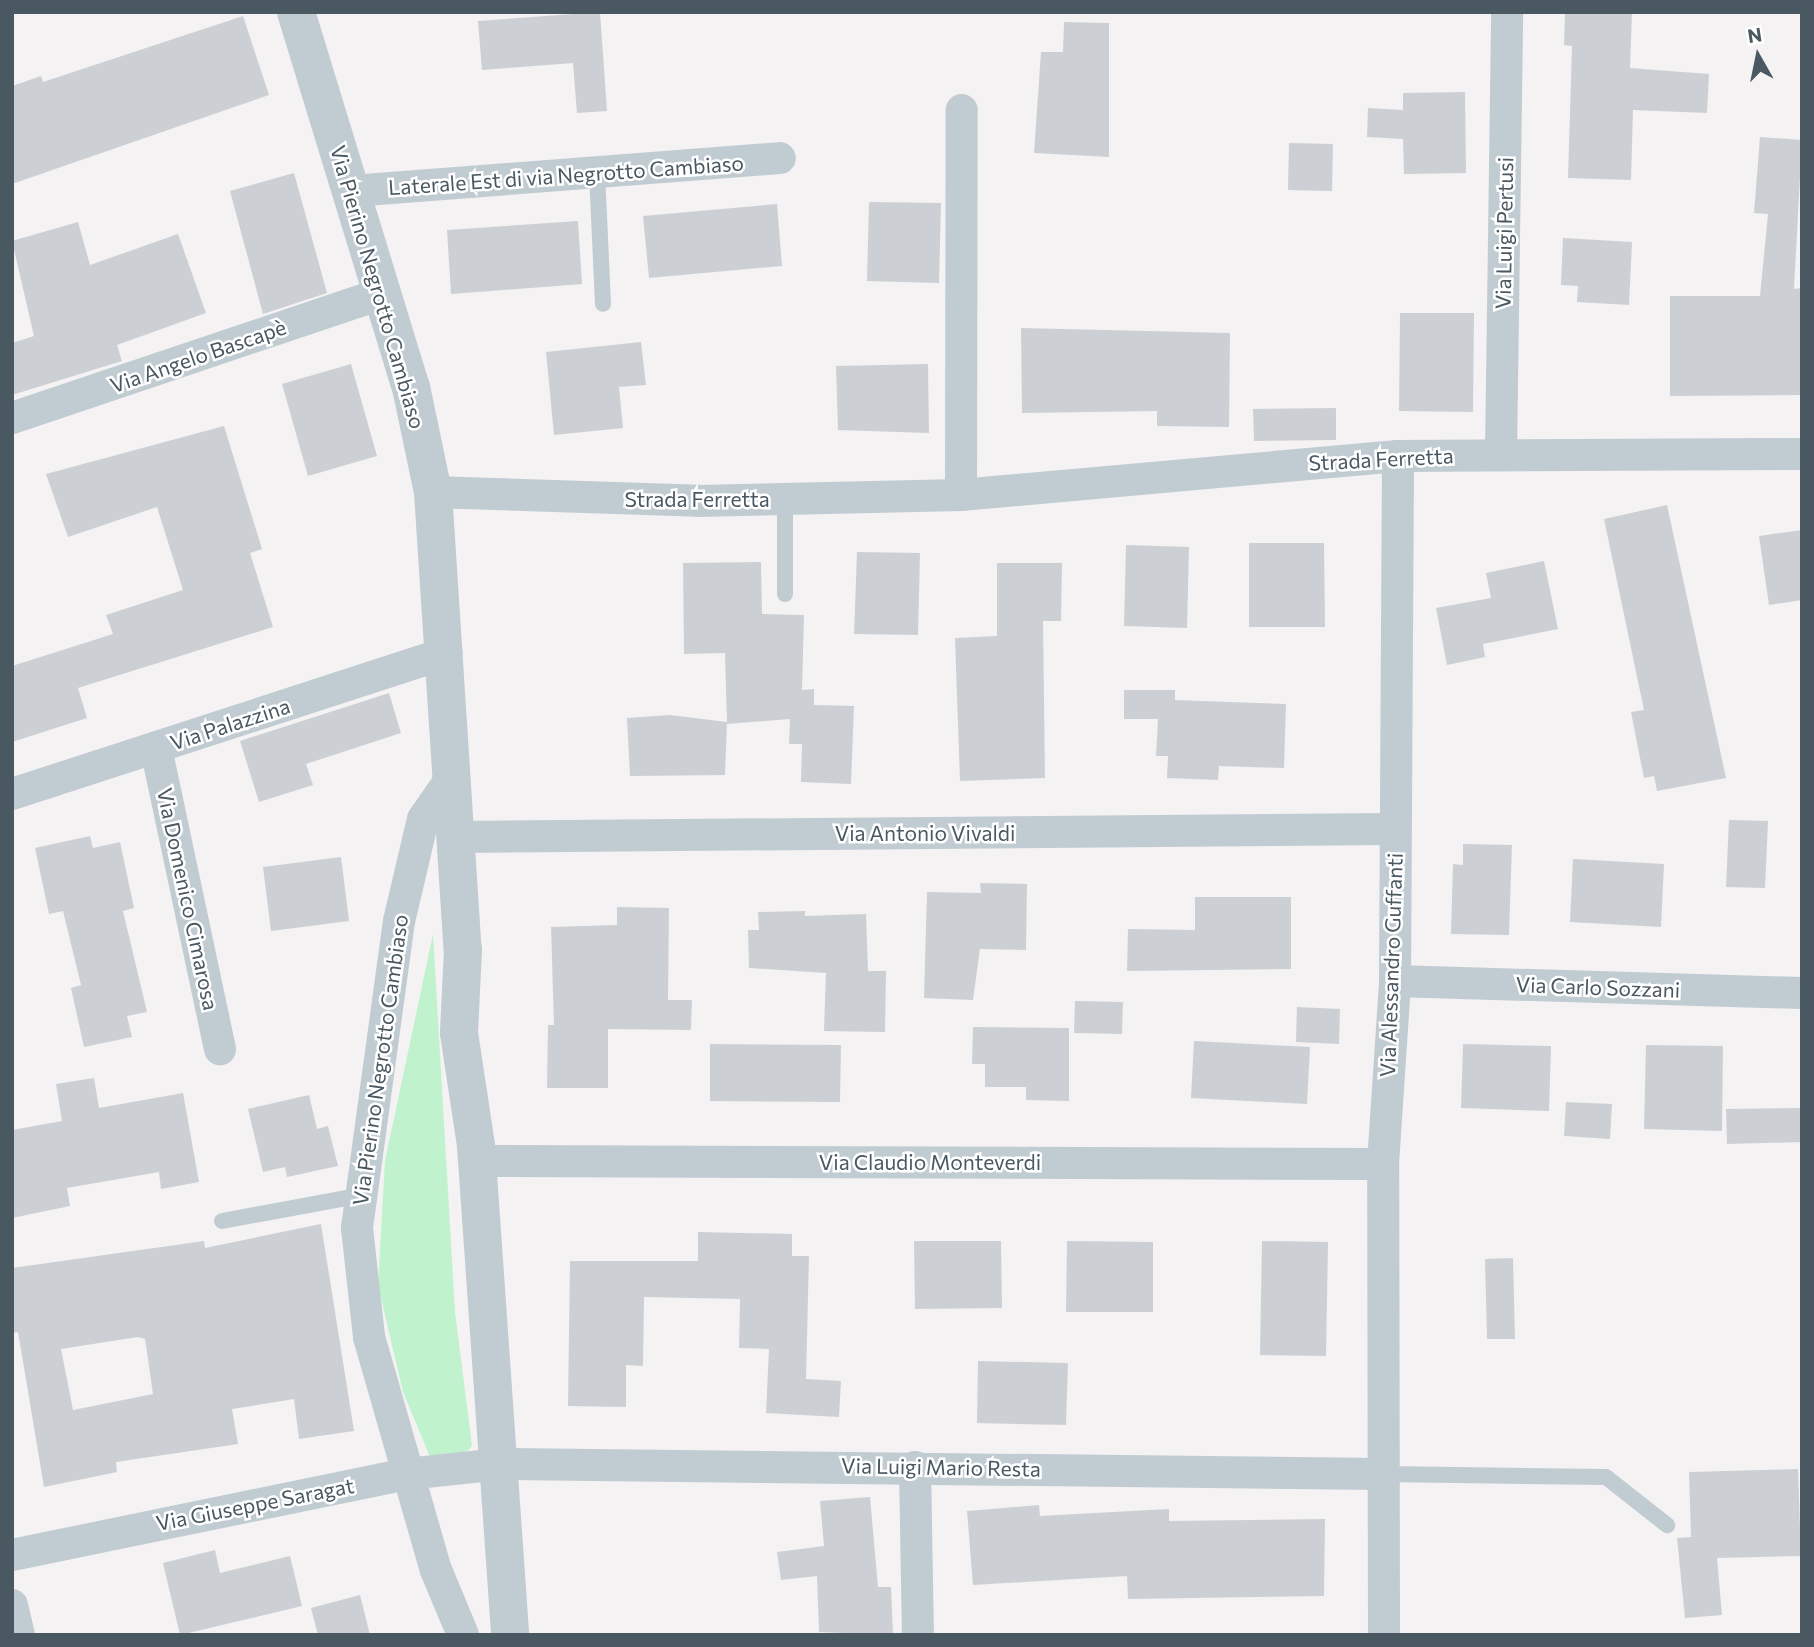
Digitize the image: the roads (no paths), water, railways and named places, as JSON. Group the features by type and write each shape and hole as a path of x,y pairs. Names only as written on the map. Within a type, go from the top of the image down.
{"street":[{"name":"Via Pierino Negrotto Cambiaso","path":"296,12 384,293 433,492 447,653 463,950 459,1033 477,1154 510,1635"},
{"name":"Via Luigi Pertusi","path":"1501,454 1507,12"},
{"path":"961,495 962,110"},
{"name":"Laterale Est di via Negrotto Cambiaso","path":"352,191 779,158"},
{"name":"Via Angelo Bascapè","path":"12,418 384,293"},
{"name":"Strada Ferretta","path":"433,492 785,499 961,495 1398,456 1802,454"},
{"name":"Via Alessandro Guffanti","path":"1384,1635 1383,1164 1395,981 1398,456"},
{"name":"Via Palazzina","path":"12,794 447,653"},
{"name":"Via Domenico Cimarosa","path":"156,748 219,1049"},
{"name":"Via Pierino Negrotto Cambiaso","path":"453,776 423,819 399,921 357,1196 359,1277 369,1337 407,1474 463,1635"},
{"name":"Via Antonio Vivaldi","path":"456,837 1394,829"},
{"name":"Via Carlo Sozzani","path":"1395,981 1802,993"},
{"name":"Via Claudio Monteverdi","path":"477,1154 1383,1164"},
{"name":"Via Luigi Mario Resta","path":"500,1464 1383,1474"},
{"name":"Via Giuseppe Saragat","path":"12,1555 407,1474 500,1464"},
{"path":"915,1467 918,1635"},
{"path":"12,1605 19,1635"}],"lane":[{"path":"597,172 603,304"},
{"path":"785,499 785,594"},
{"path":"222,1221 357,1196"},
{"path":"1383,1474 1606,1477 1667,1525"}]}
